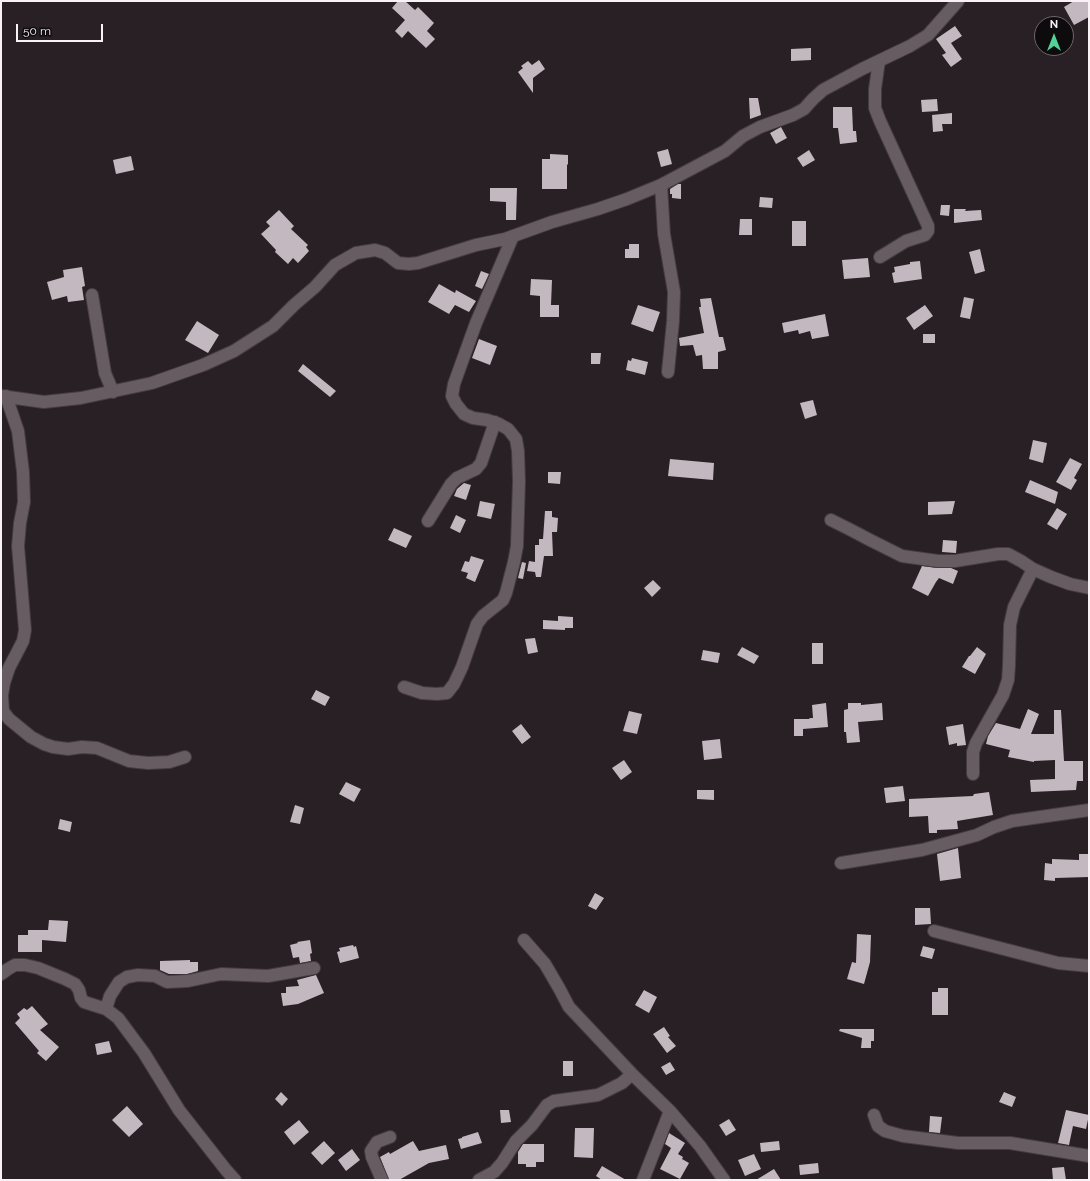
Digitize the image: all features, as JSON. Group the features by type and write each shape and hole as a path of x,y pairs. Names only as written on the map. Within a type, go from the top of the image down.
{"street":[{"path":"3,396 44,402 81,398 152,383 203,365 234,351 273,326 315,287 335,265 356,253 375,250 385,253 398,264 409,264 424,261 476,245 513,236 552,222 598,209 661,185 725,151 744,136 760,127 793,115 804,109 823,90 910,46 928,35 958,1"},
{"path":"879,61 875,89 875,108 928,226 928,231 925,235 906,241 880,256"},
{"path":"661,185 664,234 674,292 668,372"},
{"path":"404,687 422,693 447,693 454,684 462,667 477,624 483,616 503,600 506,593 517,546 519,481 516,439 508,429 495,422 473,418 464,414 452,396 454,384 476,323 513,236"},
{"path":"92,295 105,373 114,392"},
{"path":"3,396 18,431 23,472 24,502 18,546 25,630 23,641 8,668 2,695 3,711 9,719 31,737 53,747 68,749 82,747 97,748 129,761 148,763 169,762 185,757"},
{"path":"428,521 451,484 457,478 476,469 481,463 495,422"},
{"path":"831,520 902,556 938,561 1008,554 1022,561 1032,569 1070,584 1089,588"},
{"path":"972,774 976,743 1004,696 1010,666 1010,625 1014,607 1032,569"},
{"path":"841,863 922,850 977,835 1012,821 1089,810"},
{"path":"934,932 1058,963 1089,966"},
{"path":"524,940 545,964 569,1007 632,1074 670,1110 700,1146 724,1180"},
{"path":"1,974 15,965 25,965 38,968 75,984 84,1002 106,1009 118,1018 131,1034 179,1110 235,1180"},
{"path":"106,1009 113,991 120,982 127,977 138,975 156,976 167,982 188,981 221,974 268,976 314,968"},
{"path":"479,1180 494,1172 502,1163 516,1141 532,1125 547,1105 554,1101 598,1095 622,1083 632,1074"},
{"path":"643,1180 670,1110"},
{"path":"874,1115 878,1126 885,1131 903,1136 958,1143 1010,1143 1089,1156"},
{"path":"382,1180 372,1158 371,1151 377,1142 390,1136"}],"building":[{"path":"398,1 405,1 415,10 418,7 434,23 427,31 435,39 426,48 408,31 402,38 395,31 405,20 392,8"},
{"path":"1074,1 1089,1 1089,17 1074,25 1074,16 1069,16 1064,7"},
{"path":"955,26 962,36 951,43 962,59 951,67 942,55 946,53 936,39"},
{"path":"811,48 811,60 791,61 791,49"},
{"path":"539,60 545,69 533,78 533,93 518,72 523,68 521,66 528,61 532,65"},
{"path":"749,98 758,98 761,115 750,119"},
{"path":"937,99 938,111 922,112 921,100"},
{"path":"833,107 852,107 853,131 856,131 857,142 840,144 838,128 833,128"},
{"path":"952,113 952,124 942,124 943,131 933,132 932,115"},
{"path":"781,127 787,138 776,144 770,133"},
{"path":"668,149 672,164 661,167 657,152"},
{"path":"809,150 815,160 803,167 797,158"},
{"path":"550,154 568,155 567,189 542,189 542,159 550,159"},
{"path":"131,156 134,170 116,174 113,160"},
{"path":"678,184 681,184 681,199 672,198 672,194 670,194 670,189"},
{"path":"490,188 517,188 516,220 506,220 506,202 490,201"},
{"path":"760,197 773,198 772,208 759,207"},
{"path":"941,205 950,205 949,216 940,215"},
{"path":"954,209 966,209 965,211 981,210 982,220 954,223"},
{"path":"279,210 294,226 291,229 308,245 306,247 309,251 298,263 293,258 288,264 275,252 276,250 261,234 270,226 266,222"},
{"path":"740,219 752,219 752,235 739,235"},
{"path":"792,221 806,221 806,246 792,246"},
{"path":"629,244 639,244 639,258 625,258 625,249 629,249"},
{"path":"980,249 985,271 975,274 969,252"},
{"path":"868,258 870,277 844,279 842,260"},
{"path":"920,261 922,279 894,283 892,273 895,272 894,267 910,264 910,262"},
{"path":"82,267 85,286 82,287 84,300 68,302 67,296 52,300 47,282 64,277 63,270"},
{"path":"481,271 489,274 482,289 475,286"},
{"path":"531,279 552,280 551,305 559,305 559,317 540,317 540,296 530,295"},
{"path":"439,284 455,293 456,290 476,301 469,312 455,305 449,314 428,302"},
{"path":"964,297 974,299 970,319 960,317"},
{"path":"711,298 719,337 723,337 726,350 718,352 718,369 703,369 702,355 696,356 693,345 680,346 679,338 704,333 699,307 701,307 700,299"},
{"path":"638,305 660,312 653,332 631,324"},
{"path":"925,305 933,316 914,330 906,318"},
{"path":"825,314 829,336 812,339 810,331 799,334 798,330 784,333 782,323"},
{"path":"197,321 219,335 208,353 185,340"},
{"path":"923,334 935,334 935,343 923,343"},
{"path":"479,339 497,346 490,365 472,358"},
{"path":"591,353 601,353 600,364 591,364"},
{"path":"632,358 648,362 645,375 626,370 628,360 631,361"},
{"path":"303,364 336,391 330,397 298,371"},
{"path":"813,400 817,415 805,419 800,403"},
{"path":"1033,440 1047,443 1043,463 1029,459"},
{"path":"1070,458 1082,464 1074,478 1077,480 1071,490 1056,482"},
{"path":"670,459 714,463 713,480 668,476"},
{"path":"548,472 561,472 560,484 548,483"},
{"path":"1030,480 1058,492 1055,504 1025,492"},
{"path":"464,483 471,485 466,500 454,496 457,489"},
{"path":"480,501 495,504 491,519 477,516"},
{"path":"955,501 952,514 928,515 928,502"},
{"path":"1057,508 1067,514 1057,530 1047,524"},
{"path":"545,511 552,511 552,517 558,518 557,532 552,532 553,556 544,556 541,577 536,577 535,572 527,571 529,561 535,562 535,545 539,545 539,539 543,539"},
{"path":"456,515 466,520 460,533 450,528"},
{"path":"394,528 412,536 406,548 388,540"},
{"path":"943,540 957,541 956,553 942,552"},
{"path":"471,556 484,560 475,582 466,578 468,573 461,571 465,561 469,562"},
{"path":"522,562 526,563 523,579 518,578"},
{"path":"922,566 951,568 958,571 953,584 939,578 928,596 912,588"},
{"path":"653,580 661,588 652,597 644,588"},
{"path":"558,616 573,617 573,628 565,628 565,630 543,629 543,620 558,621"},
{"path":"535,638 538,652 528,654 525,639"},
{"path":"812,643 823,643 823,664 812,664"},
{"path":"742,647 759,656 754,664 737,655"},
{"path":"977,647 986,654 975,674 962,667"},
{"path":"703,650 720,653 718,663 701,660"},
{"path":"316,690 330,697 325,706 311,699"},
{"path":"826,703 828,727 803,729 803,736 794,736 794,719 813,718 812,705"},
{"path":"848,703 861,703 861,705 882,703 883,720 858,722 860,742 847,743 846,732 844,732 844,710 848,709"},
{"path":"1028,709 1039,714 1031,734 1054,734 1054,710 1061,710 1064,761 1083,761 1083,781 1077,781 1076,790 1031,792 1030,780 1055,779 1055,760 1034,762 1008,757 1010,750 986,744 988,736 996,723 1020,729"},
{"path":"629,711 642,714 637,734 623,731"},
{"path":"521,724 531,737 522,744 512,731"},
{"path":"963,724 966,745 957,746 957,743 949,745 946,727"},
{"path":"720,739 722,758 704,760 702,741"},
{"path":"624,760 632,772 621,780 612,768"},
{"path":"346,782 361,789 354,802 339,794"},
{"path":"903,786 905,801 886,803 884,788"},
{"path":"697,790 714,790 714,800 697,799"},
{"path":"989,792 993,815 957,821 958,829 937,830 937,833 929,833 928,816 909,817 909,799 973,796 974,794"},
{"path":"295,805 304,808 300,824 290,822"},
{"path":"60,819 72,822 70,832 58,829"},
{"path":"958,848 961,878 940,881 937,854"},
{"path":"1079,854 1089,854 1089,877 1055,878 1055,881 1044,880 1045,863 1052,864 1052,859 1079,860"},
{"path":"595,893 604,898 596,910 588,906"},
{"path":"915,908 930,908 931,924 915,925"},
{"path":"49,920 68,921 66,942 42,940 42,952 18,952 18,935 28,935 28,930 48,930"},
{"path":"857,934 871,935 870,962 864,984 847,979 852,962 856,963"},
{"path":"310,940 312,953 310,954 311,961 300,963 299,957 293,958 290,945 298,943 297,942"},
{"path":"353,945 354,947 356,946 359,958 340,963 337,952 340,951 339,948"},
{"path":"923,946 935,949 932,959 920,956"},
{"path":"190,960 190,962 198,962 198,971 187,974 169,974 160,970 160,961"},
{"path":"316,975 324,993 298,1004 283,1006 281,993 286,993 286,987 299,986 297,980"},
{"path":"938,988 948,988 948,1015 932,1015 932,992 938,992"},
{"path":"644,990 657,997 649,1013 635,1005"},
{"path":"32,1006 48,1024 40,1030 59,1047 46,1061 37,1053 39,1051 15,1023 20,1018 17,1014 24,1008 27,1010"},
{"path":"664,1027 670,1036 668,1037 676,1046 667,1053 653,1034"},
{"path":"840,1029 874,1029 874,1041 871,1041 871,1048 861,1048 862,1038 839,1031"},
{"path":"109,1041 112,1052 97,1055 95,1044"},
{"path":"563,1061 573,1061 573,1076 563,1076"},
{"path":"670,1062 675,1070 666,1075 661,1067"},
{"path":"281,1092 288,1099 282,1106 275,1099"},
{"path":"1004,1092 1016,1097 1012,1107 999,1102"},
{"path":"127,1106 143,1124 129,1137 112,1120"},
{"path":"500,1110 509,1110 511,1122 501,1123"},
{"path":"1066,1110 1089,1115 1086,1129 1073,1126 1069,1145 1058,1143"},
{"path":"930,1116 942,1117 940,1133 929,1132"},
{"path":"729,1119 736,1130 726,1136 719,1125"},
{"path":"299,1120 309,1132 294,1145 284,1132"},
{"path":"575,1128 594,1128 593,1158 574,1157"},
{"path":"478,1132 482,1143 461,1149 458,1139"},
{"path":"669,1133 685,1143 678,1154 683,1157 682,1159 689,1163 680,1179 660,1169 671,1148 665,1144"},
{"path":"324,1141 335,1153 322,1165 311,1153"},
{"path":"413,1141 419,1151 446,1145 449,1159 429,1163 399,1180 389,1180 380,1157 389,1152 390,1154"},
{"path":"779,1141 780,1150 761,1152 760,1143"},
{"path":"523,1144 544,1144 544,1162 536,1162 536,1167 526,1167 526,1164 518,1164 518,1152"},
{"path":"352,1149 360,1160 346,1171 338,1160"},
{"path":"754,1154 761,1169 745,1176 738,1160"},
{"path":"818,1163 819,1173 800,1175 799,1165"},
{"path":"602,1166 626,1180 602,1180 596,1176"},
{"path":"1064,1167 1066,1180 1053,1180 1052,1168"},
{"path":"774,1169 781,1180 756,1180"}]}
